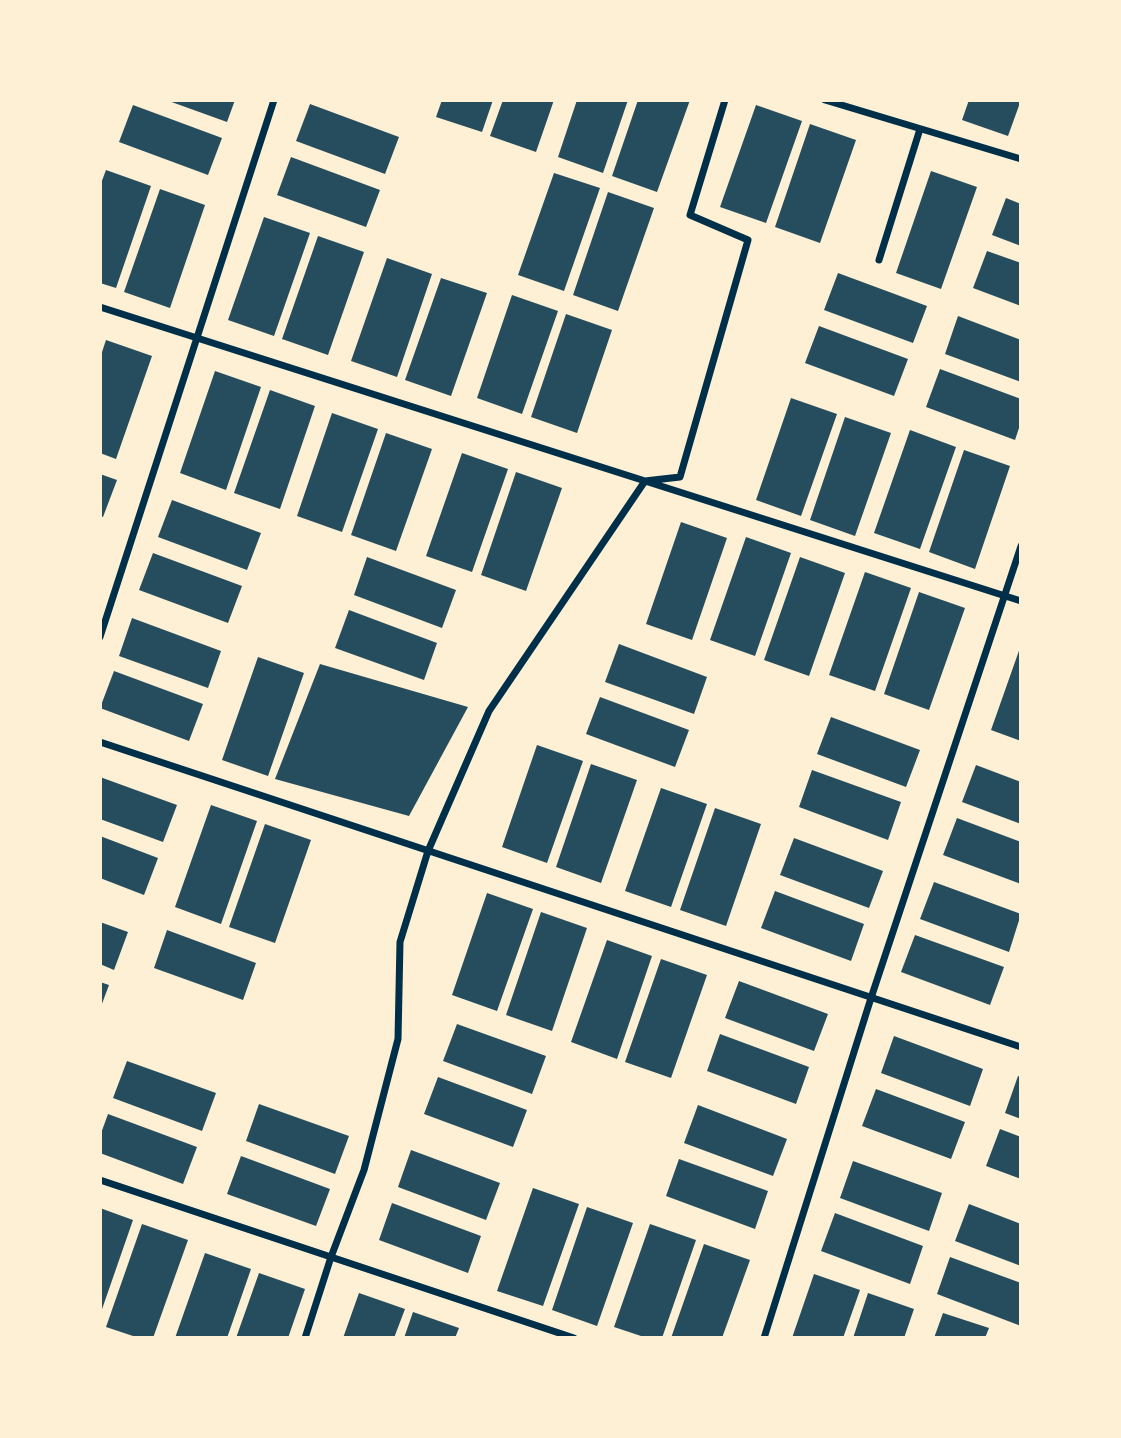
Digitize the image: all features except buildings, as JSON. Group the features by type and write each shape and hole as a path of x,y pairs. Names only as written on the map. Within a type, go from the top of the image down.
{"street":[{"path":"100,637 274,100"},
{"path":"305,1338 331,1257 364,1170 398,1040 400,942 428,851 489,710 645,481 680,477 748,240 690,215 725,100"},
{"path":"825,100 1021,159"},
{"path":"879,260 920,129"},
{"path":"100,307 1021,601"},
{"path":"764,1338 872,998 1021,546"},
{"path":"100,742 1021,1047"},
{"path":"100,1180 574,1338"}]}
